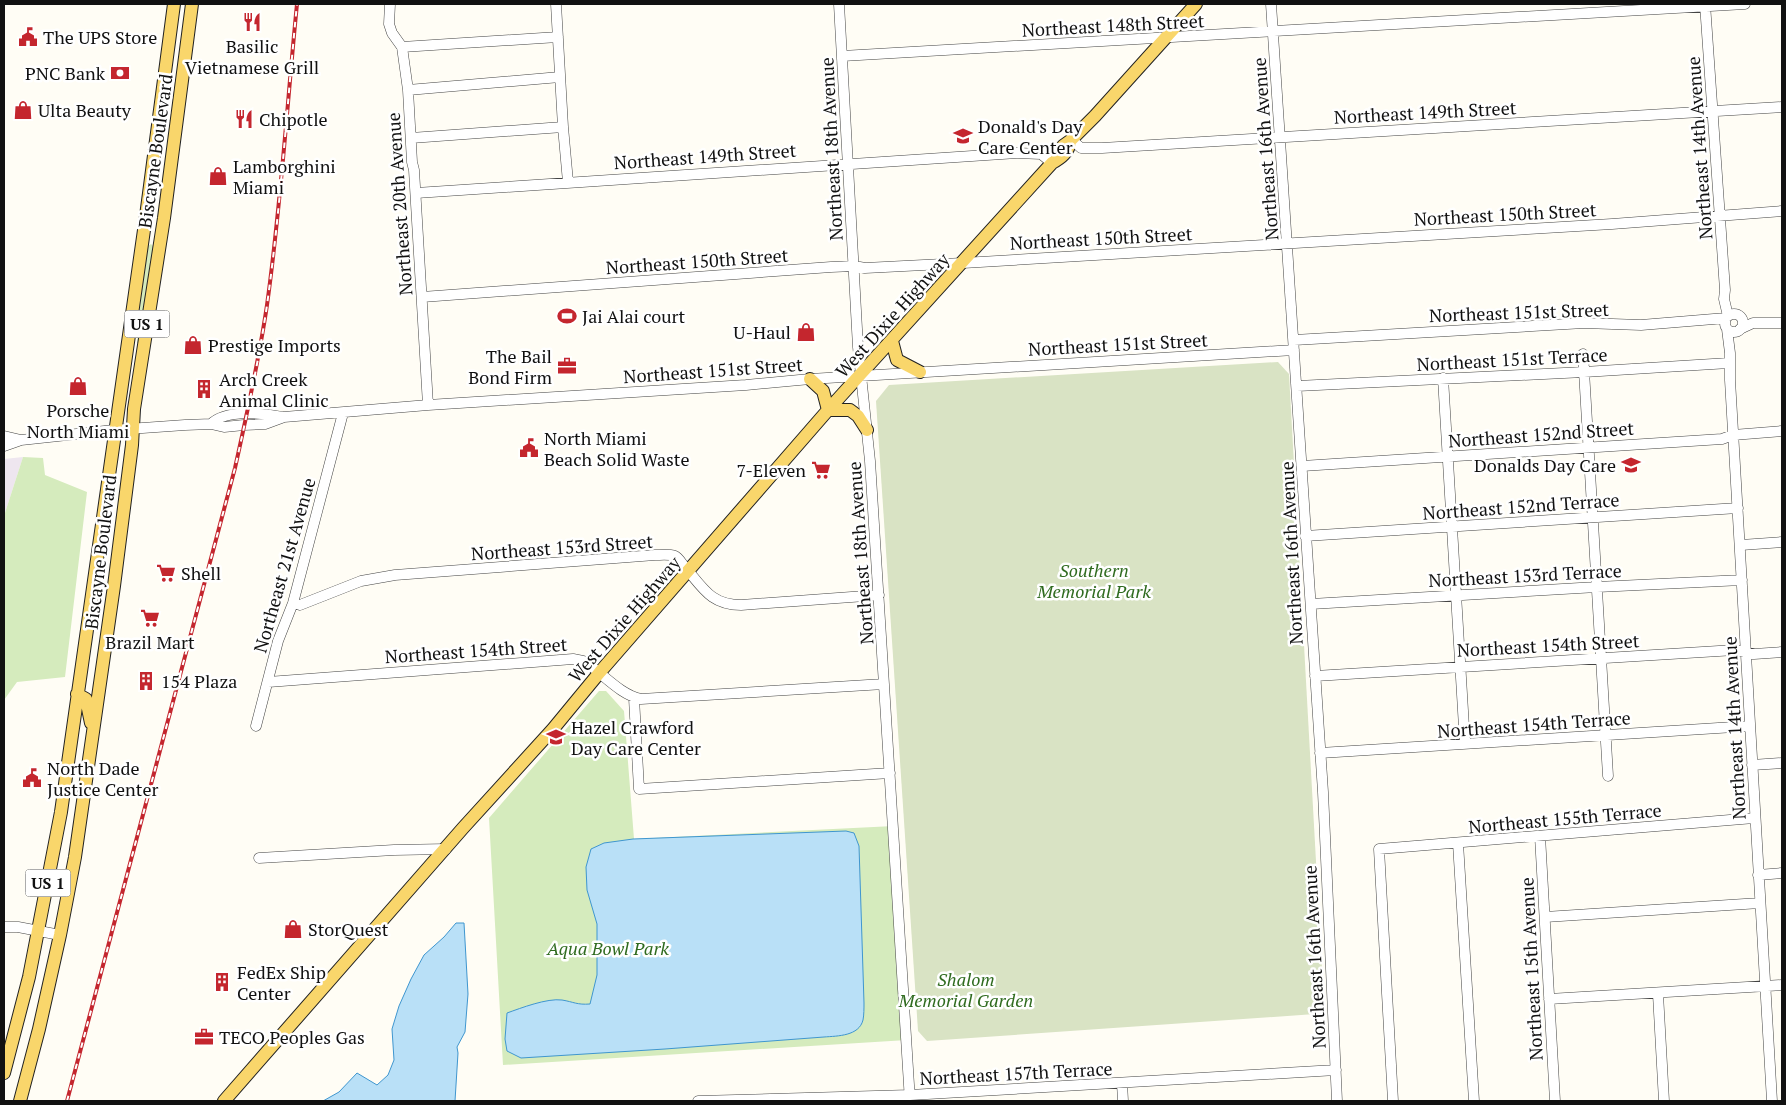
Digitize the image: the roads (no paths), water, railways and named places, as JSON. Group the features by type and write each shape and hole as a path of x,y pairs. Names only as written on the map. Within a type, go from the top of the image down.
{"main road":[{"name":"West Dixie Highway","path":"224,1101 553,729 600,672 828,410 1053,163 1060,159 1070,147 1071,141 1196,4"},
{"path":"173,7 182,24 185,54"},
{"name":"Biscayne Boulevard","path":"4,1071 17,1024 38,931 61,812 146,216 173,7"},
{"name":"Biscayne Boulevard","path":"20,1101 39,1029 60,935 75,857 94,735 132,445 132,430 164,218 185,54 189,7"},
{"path":"146,216 164,218"},
{"path":"892,341 897,360 920,372"},
{"path":"810,379 822,391 828,410 850,410 858,416 867,430"},
{"path":"77,694 86,699 94,735"},
{"path":"4,1071 27,1074"}],"street":[{"name":"Northeast 20th Avenue","path":"390,4 388,24 402,47 408,90 428,405"},
{"path":"556,4 568,182"},
{"name":"Northeast 18th Avenue","path":"839,4 860,376 867,430 910,1098"},
{"name":"Northeast 16th Avenue","path":"1271,4 1320,753 1337,1101"},
{"name":"Northeast 148th Street","path":"842,56 1164,39 1745,4"},
{"name":"Northeast 14th Avenue","path":"1705,5 1725,290 1732,307 1730,358 1733,435 1754,818 1765,986 1775,1097"},
{"path":"402,47 558,37"},
{"path":"408,90 560,77"},
{"name":"Northeast 149th Street","path":"1071,141 1081,148 1095,148 1782,107"},
{"path":"411,138 563,127"},
{"name":"Northeast 149th Street","path":"416,193 1017,152 1041,154 1053,163"},
{"name":"Northeast 150th Street","path":"422,297 854,266 865,268 1612,224 1782,211"},
{"name":"Northeast 151st Street","path":"4,446 21,440 114,430 211,424 226,416 265,413 284,417 428,405 746,385 1584,324 1640,325 1714,319 1752,323 1782,323"},
{"name":"Northeast 14th Avenue","path":"1730,358 1743,324 1731,320"},
{"name":"Northeast 151st Street","path":"1740,330 1752,323"},
{"path":"1583,354 1608,776"},
{"name":"Northeast 151st Terrace","path":"1297,386 1584,372 1730,358"},
{"path":"1443,378 1465,744"},
{"name":"Northeast 21st Avenue","path":"256,726 278,641 293,603 343,413"},
{"name":"Northeast 152nd Street","path":"1302,466 1588,446 1722,439 1733,435 1782,431"},
{"name":"Northeast 151st Street","path":"4,436 21,440"},
{"name":"Northeast 152nd Terrace","path":"1305,536 1738,508"},
{"path":"1740,545 1782,542"},
{"name":"Northeast 153rd Street","path":"293,603 300,605 361,581 401,574 519,567 655,555 674,556 689,571 696,582 716,600 726,604 741,605 878,595"},
{"name":"Northeast 153rd Terrace","path":"1311,604 1742,580"},
{"name":"Northeast 154th Street","path":"1314,676 1735,650 1754,654 1782,652"},
{"name":"Northeast 154th Street","path":"268,682 573,659 583,660 634,698"},
{"path":"884,684 646,700 634,698 639,789 890,773"},
{"name":"Northeast 154th Terrace","path":"1320,753 1750,726"},
{"path":"1752,764 1782,762"},
{"name":"Northeast 155th Terrace","path":"1393,1101 1379,849 1754,818"},
{"name":"Northeast 15th Avenue","path":"1540,836 1555,1101"},
{"path":"1458,843 1474,1101"},
{"path":"259,858 394,850 446,849"},
{"path":"1758,875 1782,873"},
{"path":"1545,917 1760,903"},
{"path":"4,927 18,927 60,935"},
{"path":"1549,999 1658,994 1782,985"},
{"path":"1658,994 1664,1101"},
{"name":"Northeast 157th Terrace","path":"698,1101 910,1098 1336,1070"},
{"path":"1122,1083 1123,1101"}],"water":[{"path":"846,831 854,833 859,846 864,1007 861,1025 853,1032 835,1036 521,1058 507,1051 505,1039 507,1013 549,1000 590,1004 597,975 597,924 587,890 586,867 591,849 604,843 633,839"},
{"path":"456,923 464,923 468,994 465,1032 457,1047 455,1101 323,1101 339,1092 357,1073 377,1085 388,1075 394,1060 392,1029 399,1006 411,979 424,955"}],"railway":[{"path":"67,1101 235,468 257,367 272,267 297,4"}],"place":[{"name":"Basilic Vietnamese Grill","path":"252,22"},
{"name":"The UPS Store","path":"28,37"},
{"name":"PNC Bank","path":"120,73"},
{"name":"Ulta Beauty","path":"23,110"},
{"name":"Chipotle","path":"244,119"},
{"name":"Donald's Day Care Center","path":"963,136"},
{"name":"Lamborghini Miami","path":"218,176"},
{"name":"Jai Alai court","path":"567,316"},
{"name":"U-Haul","path":"806,332"},
{"name":"Prestige Imports","path":"193,345"},
{"name":"The Bail Bond Firm","path":"567,366"},
{"name":"Porsche North Miami","path":"78,386"},
{"name":"Arch Creek Animal Clinic","path":"204,389"},
{"name":"North Miami Beach Solid Waste","path":"529,448"},
{"name":"Donalds Day Care","path":"1631,465"},
{"name":"7-Eleven","path":"821,470"},
{"name":"Shell","path":"166,573"},
{"name":"Brazil Mart","path":"150,618"},
{"name":"154 Plaza","path":"146,681"},
{"name":"Hazel Crawford Day Care Center","path":"556,737"},
{"name":"North Dade Justice Center","path":"32,778"},
{"name":"StorQuest","path":"293,929"},
{"name":"FedEx Ship Center","path":"222,982"},
{"name":"TECO Peoples Gas","path":"204,1037"}],"park label":[{"name":"Southern Memorial Park","path":"1094,580"},
{"name":"Aqua Bowl Park","path":"608,948"},
{"name":"Shalom Memorial Garden","path":"966,990"}]}
